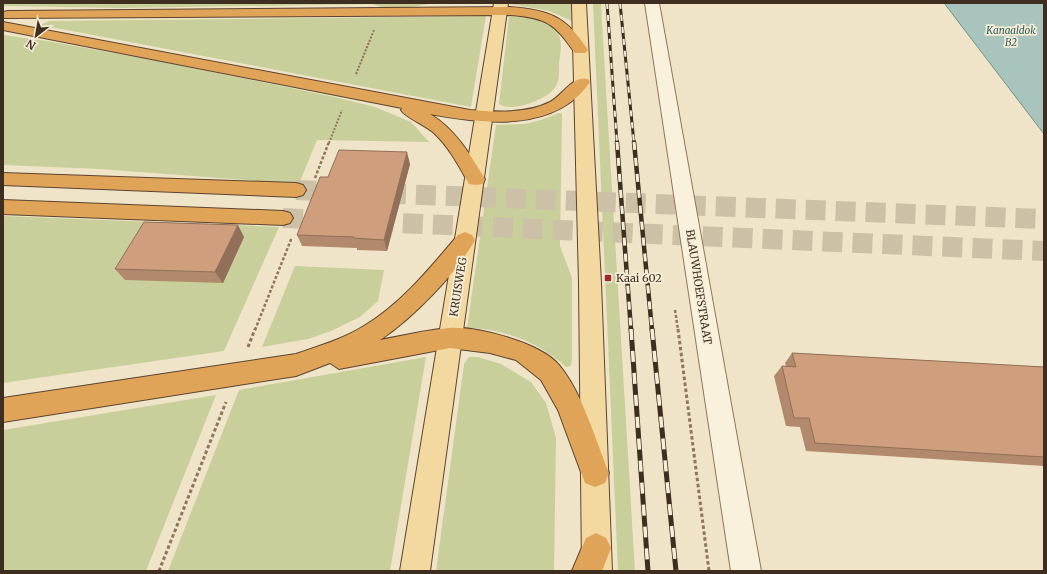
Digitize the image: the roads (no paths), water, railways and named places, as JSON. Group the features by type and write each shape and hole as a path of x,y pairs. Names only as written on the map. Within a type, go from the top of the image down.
{"highway":[{"path":"407,12 451,3"},
{"path":"3,15 407,12 500,7 530,12 548,17 563,26 571,34 580,50"},
{"path":"3,26 39,31 453,113 484,116 508,117 533,114 563,101 574,93 582,82"},
{"path":"382,99 432,122 448,137 460,152 476,179"},
{"path":"3,179 296,190"},
{"path":"3,207 288,225"},
{"path":"296,365 339,350 373,333 410,303 429,284 465,240"},
{"path":"3,410 236,375 450,338 490,343 523,352 550,372 569,405 595,474"}],"main road":[{"path":"579,3 595,474 593,563"},
{"name":"KRUISWEG","path":"415,571 465,240 476,179 500,7"}],"street":[{"name":"BLAUWHOEFSTRAAT","path":"652,3 746,571"}],"water":[{"name":"Kanaaldok B2","path":"944,3 1044,3 1044,134"}],"tunnel":[{"path":"296,190 1044,219"},
{"path":"283,218 1044,251"}],"railway":[{"path":"607,3 617,143"},
{"path":"620,3 634,143"},
{"path":"617,142 631,330"},
{"path":"634,142 652,330"},
{"path":"631,329 648,571"},
{"path":"652,329 676,571"}],"place":[{"name":"Kaai 602","path":"608,278"}]}
